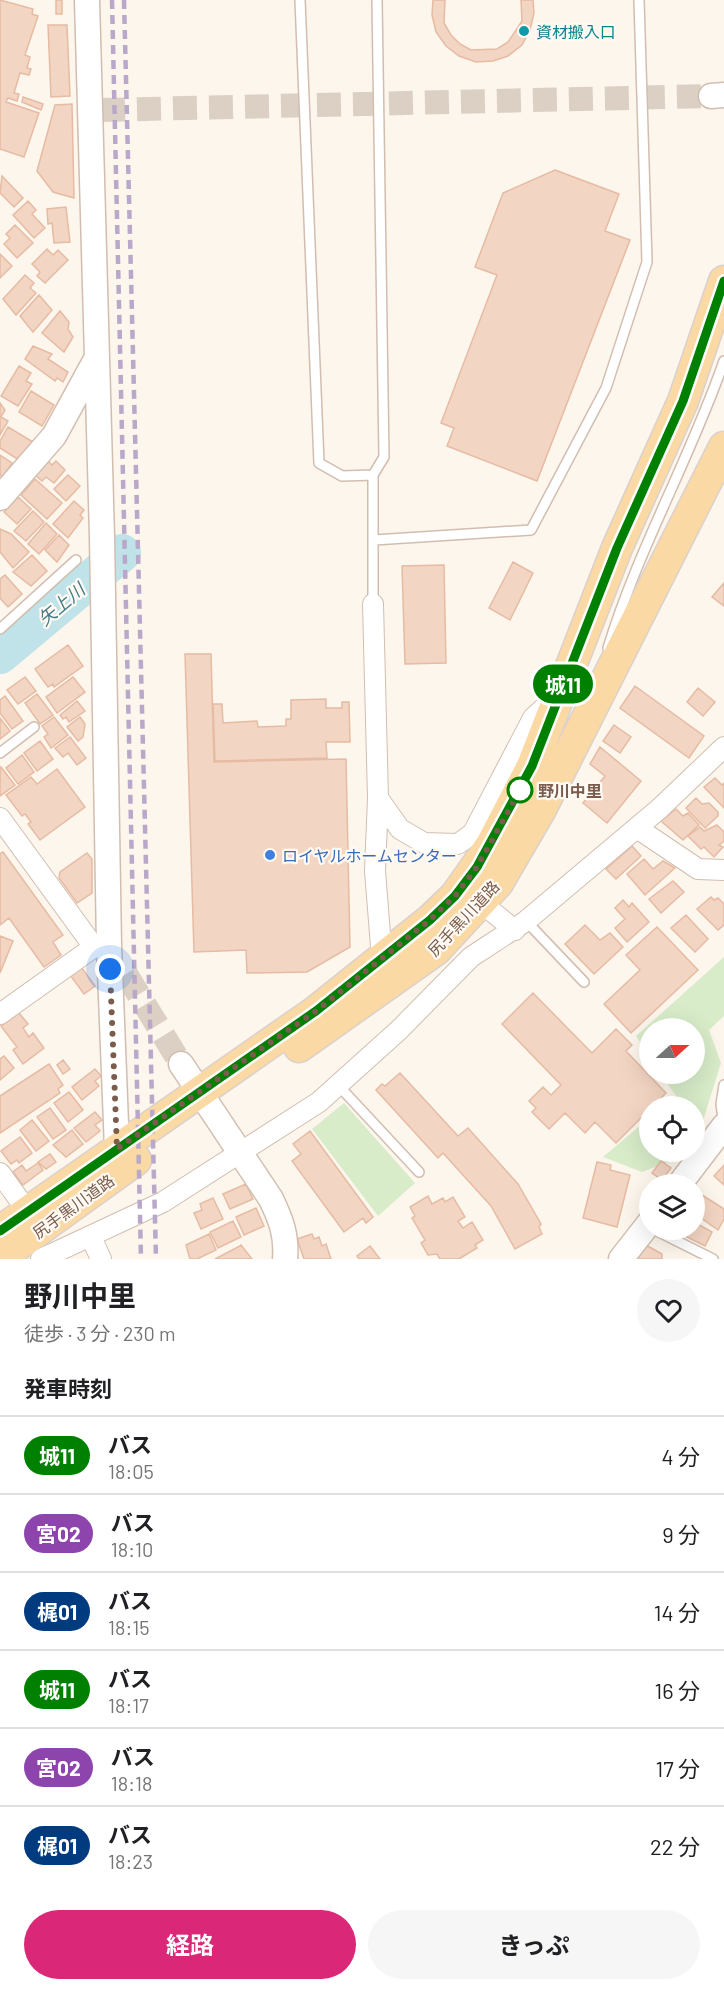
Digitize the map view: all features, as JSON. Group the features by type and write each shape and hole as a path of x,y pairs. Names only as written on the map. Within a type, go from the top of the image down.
{"main road":[{"name":"尻手黒川道路","path":"0,1258 382,959 455,896 477,867 532,766 617,548 683,401 724,281"},
{"name":"尻手黒川道路","path":"0,1231 117,1149 203,1100 378,993 436,950 481,903 512,861 724,447"}],"street":[{"path":"87,0 95,111 96,359 102,588 102,947 117,1149"},
{"path":"0,498 54,436 96,359"},
{"path":"373,604 378,798 375,871 382,959"},
{"path":"378,798 400,829 424,843 458,844 473,833 533,718 559,694"},
{"path":"41,1259 163,1202 319,1102 399,1030 471,957 520,926 637,828 724,747"},
{"path":"0,818 126,974"},
{"path":"637,828 698,869 724,870"},
{"path":"481,903 520,926"},
{"path":"0,1014 102,947"},
{"path":"181,1064 203,1100 241,1153 283,1223 286,1242 285,1259"},
{"path":"688,1174 724,1127"},
{"path":"0,1173 28,1212"},
{"path":"91,1237 101,1259"},
{"path":"621,1259 639,1239"}],"lane":[{"path":"300,0 319,463 342,477 373,475"},
{"path":"373,604 373,475 384,458 377,0"},
{"path":"374,540 531,530 606,388 647,262 639,0"},
{"path":"588,713 619,613 637,565 708,408 724,361"},
{"path":"0,629 76,560"},
{"path":"0,753 34,727"},
{"path":"520,926 584,982"},
{"path":"338,1085 419,1172"},
{"path":"724,1085 721,1104 724,1127"},
{"path":"674,1240 707,1258"}],"green space":[{"path":"724,957 724,1016 709,1030 721,1063 705,1114 705,1096 676,1096 668,1084 705,1084 705,1018 656,1018"},
{"path":"344,1103 415,1183 378,1216 312,1129"},
{"path":"639,1126 639,1162 668,1162 642,1172 603,1157"}],"building":[{"path":"0,0 33,9 32,14 38,16 25,55 30,57 27,68 31,69 29,75 20,73 14,93 19,94 17,101 8,98 6,102 39,113 24,157 0,149"},
{"path":"56,0 62,0 62,14 56,14"},
{"name":"資材搬入口","path":"433,0 445,0 444,23 460,44 471,50 497,49 508,42 522,21 521,0 533,0 534,13 530,30 522,45 508,56 493,61 476,62 459,56 446,46 436,32 432,15"},
{"path":"48,25 67,25 70,96 51,97"},
{"path":"23,97 43,104 41,110 22,102"},
{"path":"72,104 74,198 53,192 37,171 55,105"},
{"path":"555,170 619,194 605,231 630,240 537,481 447,446 454,428 441,423 497,275 475,267 503,193"},
{"path":"2,176 23,198 14,207 0,193"},
{"path":"28,201 36,210 32,214 45,228 34,238 13,215"},
{"path":"66,207 70,242 54,243 52,223 48,224 47,209"},
{"path":"15,225 33,243 17,258 4,244 10,238 6,234"},
{"path":"47,249 53,255 58,250 68,260 45,283 37,276 40,272 32,264"},
{"path":"0,254 12,266 0,278"},
{"path":"25,275 34,283 30,288 36,293 16,315 3,299"},
{"path":"39,295 52,310 33,332 20,316"},
{"path":"60,311 69,322 68,329 73,337 64,352 42,333"},
{"path":"33,346 52,354 48,359 68,372 63,382 57,378 55,381 25,359"},
{"path":"19,366 31,373 26,381 32,384 18,406 1,396"},
{"path":"31,391 54,405 42,426 19,412"},
{"path":"0,403 5,410 1,417 8,421 0,435"},
{"path":"8,427 33,442 19,460 0,448 0,441"},
{"path":"0,455 12,463 3,477 0,475"},
{"path":"48,461 52,465 56,461 65,470 54,483 46,477 42,481 35,475"},
{"path":"68,475 80,486 66,501 54,489"},
{"path":"35,479 62,503 47,519 21,495"},
{"path":"18,497 31,509 17,524 4,512"},
{"path":"74,501 84,510 80,515 83,518 68,538 53,524"},
{"path":"33,511 44,522 26,541 14,531"},
{"path":"46,523 57,534 39,554 28,544"},
{"path":"0,529 11,534 29,552 13,568 0,552"},
{"path":"59,535 69,545 57,562 45,550"},
{"path":"32,555 47,571 31,586 13,572"},
{"path":"513,562 533,573 510,620 489,608"},
{"path":"444,565 446,663 405,664 402,566"},
{"path":"5,575 22,594 8,607 0,598 0,579"},
{"path":"724,583 724,606 712,597"},
{"path":"68,645 83,666 54,687 53,684 48,687 35,669"},
{"name":"ロイヤルホームセンター","path":"185,654 211,654 214,762 346,759 350,947 307,972 247,973 246,950 194,952"},
{"path":"25,677 36,691 18,704 7,690"},
{"path":"73,677 85,692 57,713 46,697"},
{"path":"635,686 704,736 689,758 620,708"},
{"path":"698,688 715,702 703,716 687,702"},
{"path":"37,694 53,715 40,724 25,703"},
{"path":"5,696 23,721 12,729 0,713 0,700"},
{"path":"326,699 326,708 342,708 342,702 349,702 350,742 326,742 327,758 215,761 213,704 222,704 223,723 257,721 258,727 286,726 286,719 291,719 291,700"},
{"path":"77,701 85,711 69,722 66,717 63,719 60,715"},
{"path":"54,717 68,735 51,748 44,737 48,734 42,726"},
{"path":"80,717 85,724 83,737 78,741 67,727"},
{"path":"0,718 10,731 0,739"},
{"path":"614,725 631,737 620,753 603,741"},
{"path":"70,737 86,758 77,765 68,753 63,757 55,748"},
{"path":"40,741 53,759 37,771 24,753"},
{"path":"600,747 641,781 607,823 583,803 605,776 590,764"},
{"path":"22,755 34,772 18,784 6,768"},
{"path":"1,767 15,785 0,796 0,769"},
{"path":"57,769 85,807 40,840 28,824 31,822 25,814 22,816 6,795 31,777 37,784"},
{"path":"715,778 722,785 724,783 724,808 704,787"},
{"path":"696,798 702,804 709,803 718,812 718,816 705,828 686,808"},
{"path":"676,809 683,816 688,813 699,825 683,840 661,821"},
{"path":"717,825 724,832 724,841 719,845 723,847 714,857 704,847 701,849 688,836 700,827 704,831"},
{"path":"632,846 641,856 616,879 606,869"},
{"path":"3,852 63,935 53,942 61,955 44,967 9,918 0,925 0,854"},
{"path":"87,853 92,859 92,893 77,903 59,878 60,872"},
{"path":"644,859 653,869 663,861 675,868 645,895 627,874"},
{"path":"673,881 684,892 661,913 649,899"},
{"path":"711,897 714,900 718,898 724,904 724,925 718,930 697,909"},
{"path":"623,900 629,907 632,903 649,922 627,942 615,928 625,919 615,908"},
{"path":"686,915 708,939 695,952 671,928"},
{"path":"585,925 600,940 610,933 623,947 594,974 565,944"},
{"path":"657,927 698,970 647,1018 639,1018 639,1025 631,1033 604,1004 640,970 626,955"},
{"path":"0,936 13,941 0,973"},
{"path":"81,967 95,986 84,994 70,975"},
{"path":"533,993 592,1053 616,1029 632,1045 626,1051 639,1065 639,1084 657,1084 666,1093 663,1096 639,1096 639,1120 616,1143 595,1122 585,1133 565,1113 549,1129 532,1112 536,1108 529,1101 543,1087 551,1095 561,1085 502,1024"},
{"path":"19,1013 28,1024 23,1028 29,1037 33,1033 44,1048 23,1064 13,1050 17,1047 1,1026"},
{"path":"4,1056 14,1068 0,1080 0,1059"},
{"path":"63,1060 70,1069 63,1074 57,1065"},
{"path":"49,1064 63,1085 58,1089 60,1093 0,1133 0,1096"},
{"path":"95,1069 101,1076 95,1081 99,1086 82,1100 72,1087"},
{"path":"400,1073 458,1136 468,1128 518,1184 541,1224 539,1227 542,1234 515,1249 491,1206 443,1153 438,1158 376,1090 382,1084 385,1086"},
{"path":"69,1092 83,1110 68,1122 54,1103"},
{"path":"50,1108 66,1130 53,1139 37,1117"},
{"path":"95,1112 102,1120 95,1125 100,1131 86,1142 74,1128"},
{"path":"32,1120 49,1141 36,1151 20,1130"},
{"path":"72,1130 83,1144 66,1157 53,1145"},
{"path":"310,1131 373,1217 366,1223 363,1218 344,1232 292,1161 301,1154 293,1144"},
{"path":"20,1137 32,1153 19,1163 17,1160 11,1164 1,1151"},
{"path":"50,1154 56,1162 46,1169 38,1162"},
{"path":"597,1162 611,1165 610,1170 630,1175 617,1227 583,1218"},
{"path":"660,1162 671,1168 666,1174 652,1173"},
{"path":"38,1163 43,1170 23,1185 13,1172 22,1165 26,1171"},
{"path":"724,1165 724,1185 714,1176"},
{"path":"246,1184 253,1199 230,1209 223,1194"},
{"path":"428,1196 432,1204 443,1198 445,1202 453,1197 465,1217 458,1221 463,1228 472,1222 483,1240 475,1245 477,1248 459,1259 440,1259 437,1254 428,1255 421,1243 425,1240 412,1218 415,1216 410,1207"},
{"path":"705,1197 724,1209 724,1219 718,1230 705,1221"},
{"path":"213,1198 223,1219 201,1229 194,1213 202,1210 200,1204"},
{"path":"256,1208 264,1226 244,1235 236,1217"},
{"path":"233,1221 241,1237 218,1248 210,1232"},
{"path":"705,1228 712,1232 705,1246 693,1240 705,1240"},
{"path":"209,1234 216,1250 197,1259 190,1259 186,1245"},
{"path":"312,1234 314,1239 319,1237 322,1246 326,1244 331,1259 304,1259 297,1239"},
{"path":"646,1245 662,1254 662,1259 638,1259"},
{"path":"240,1246 252,1259 215,1259"},
{"path":"370,1246 380,1259 359,1259 357,1256"}],"waterway":[{"name":"矢上川","path":"0,655 122,553"}],"tunnel":[{"path":"101,110 711,96"},
{"path":"126,974 181,1064"}],"railway":[{"path":"112,0 141,1259"},
{"path":"124,0 156,1259"}],"bus line":[{"name":"城11","path":"0,1231 316,1011 430,920 455,896 491,845 532,766 617,548 683,401 724,281"}],"place":[{"name":"資材搬入口","path":"524,31"},
{"name":"野川中里","path":"520,790"},
{"name":"ロイヤルホームセンター","path":"270,855"}],"route":[{"path":"110,969 117,1149 316,1011 430,920 455,896 477,867 520,790"}]}
